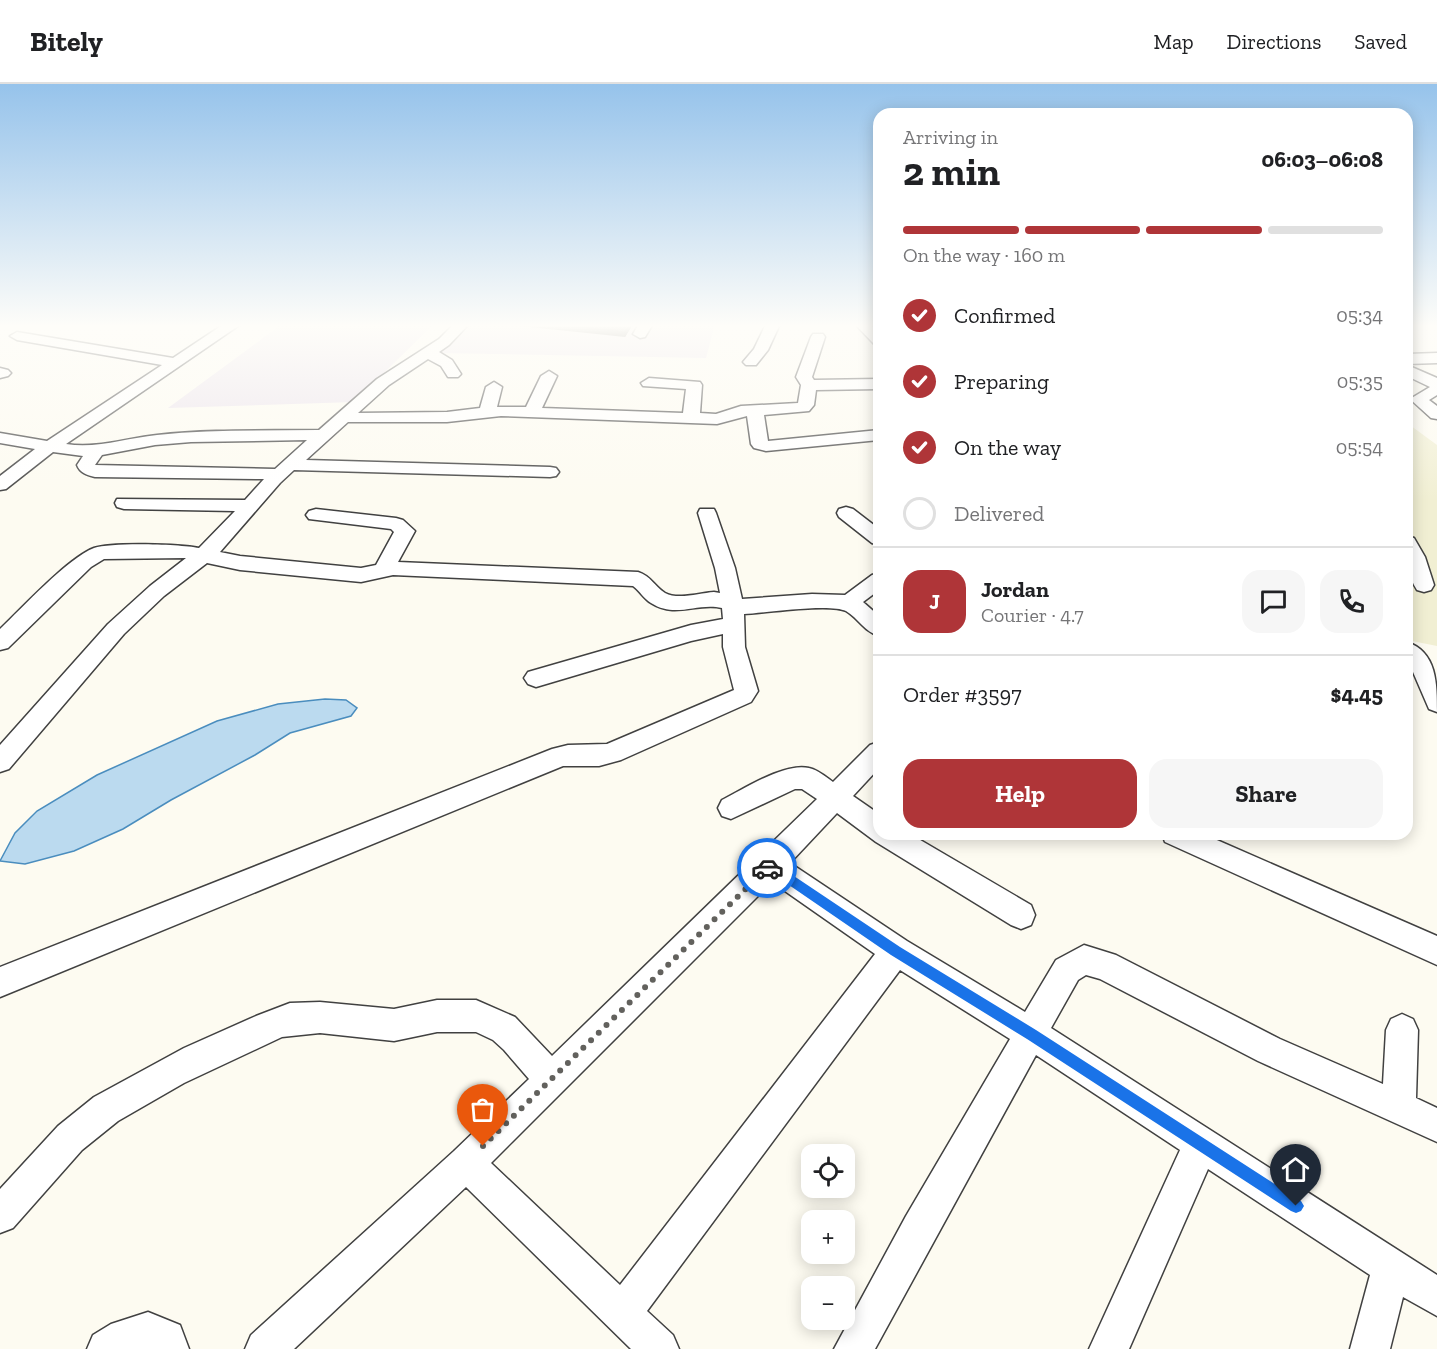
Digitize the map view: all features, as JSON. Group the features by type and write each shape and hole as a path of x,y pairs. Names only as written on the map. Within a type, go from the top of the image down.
{"street":[{"path":"0,485 49,447 146,383"},
{"path":"0,762 116,629 166,583 204,556 285,469 382,383"},
{"path":"532,412 546,383"},
{"path":"650,383 694,385 691,419"},
{"path":"343,417 368,419 447,417 487,412 532,412 717,419 733,413 803,408 806,405 809,385 873,384"},
{"path":"1437,386 1418,399 1437,414"},
{"path":"487,412 494,387"},
{"path":"755,411 760,444 766,446 873,436"},
{"path":"0,438 49,447 96,451 156,440 191,437 322,435"},
{"path":"96,451 87,465 87,468 95,471 285,469 550,472"},
{"path":"124,503 251,506"},
{"path":"0,982 561,756 575,754 598,758 743,696 746,691 735,647 733,615 725,568 707,513"},
{"path":"846,513 873,534"},
{"path":"316,515 396,524 403,527 405,531 384,569"},
{"path":"0,642 93,555 170,551 240,562 361,574 384,569 638,579 664,602 672,604 714,599 733,615"},
{"path":"1413,553 1424,585"},
{"path":"850,603 873,584"},
{"path":"537,678 691,633 755,607 827,601 850,603 873,623"},
{"path":"1413,655 1420,660 1435,694"},
{"path":"265,1349 466,1163 770,865 873,758"},
{"path":"731,808 792,778 807,778 873,826"},
{"path":"896,840 1021,915"},
{"path":"1188,840 1437,951"},
{"path":"770,865 896,951 1032,1034 1437,1297"},
{"path":"622,1313 896,951"},
{"path":"854,1349 919,1229 1067,970 1084,960 1105,965 1258,1046 1400,1106 1437,1125"},
{"path":"0,1215 71,1138 102,1112 187,1063 266,1027 296,1018 324,1017 388,1025 465,1013 490,1019 508,1030 550,1080"},
{"path":"1400,1106 1402,1029"},
{"path":"1109,1349 1201,1144"},
{"path":"466,1163 658,1349"},
{"path":"1370,1349 1391,1268"},
{"path":"107,1349 125,1338 148,1332 166,1339 169,1349"}],"shaded area":[{"path":"202,383 373,383 354,402 168,408"},
{"path":"1413,427 1437,445 1437,646 1413,641"}],"water":[{"path":"325,699 346,700 357,708 351,716 290,733 123,829 74,851 25,864 0,861 15,833 37,811 97,775 217,721 278,704"}],"way so far":[{"path":"483,1146 767,868"}],"route":[{"path":"767,868 770,865 896,951 1032,1034 1296,1206"}]}
